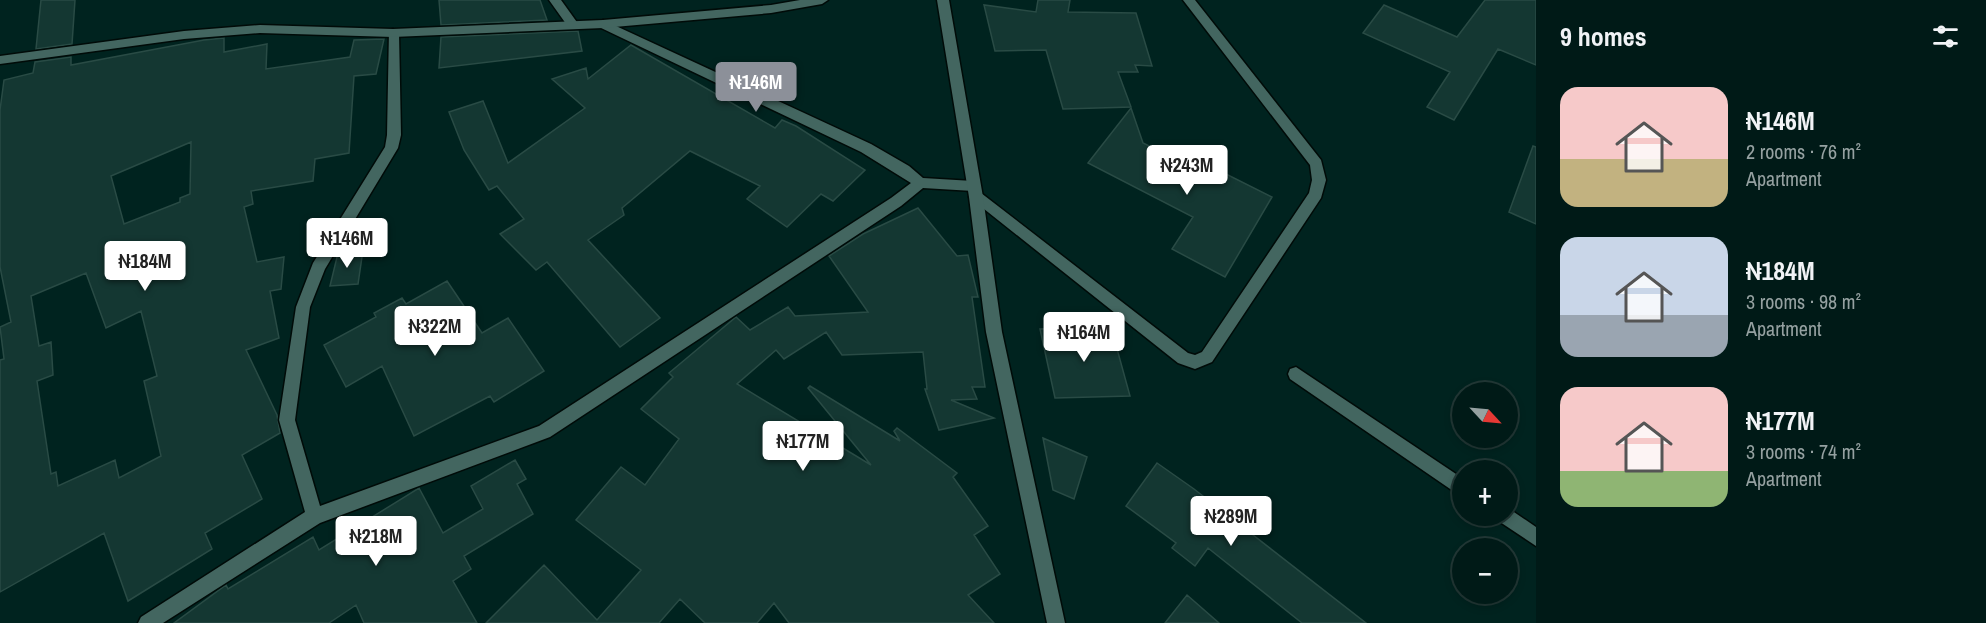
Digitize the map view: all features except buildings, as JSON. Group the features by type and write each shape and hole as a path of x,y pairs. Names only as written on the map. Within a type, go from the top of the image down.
{"street":[{"path":"555,0 573,25"},
{"path":"0,60 184,35 260,29 393,33 603,24 771,9 822,0"},
{"path":"943,0 994,332 1056,623"},
{"path":"603,24 866,148 904,170 921,183 974,191 1191,363 1200,362 1207,357 1316,194 1318,180 1316,164 1189,0"},
{"path":"315,516 287,420 303,307 318,267 391,147 394,135 393,33"},
{"path":"147,623 315,516 544,432 896,202 921,183"},
{"path":"1296,374 1452,480"},
{"path":"1518,524 1536,537"}]}
